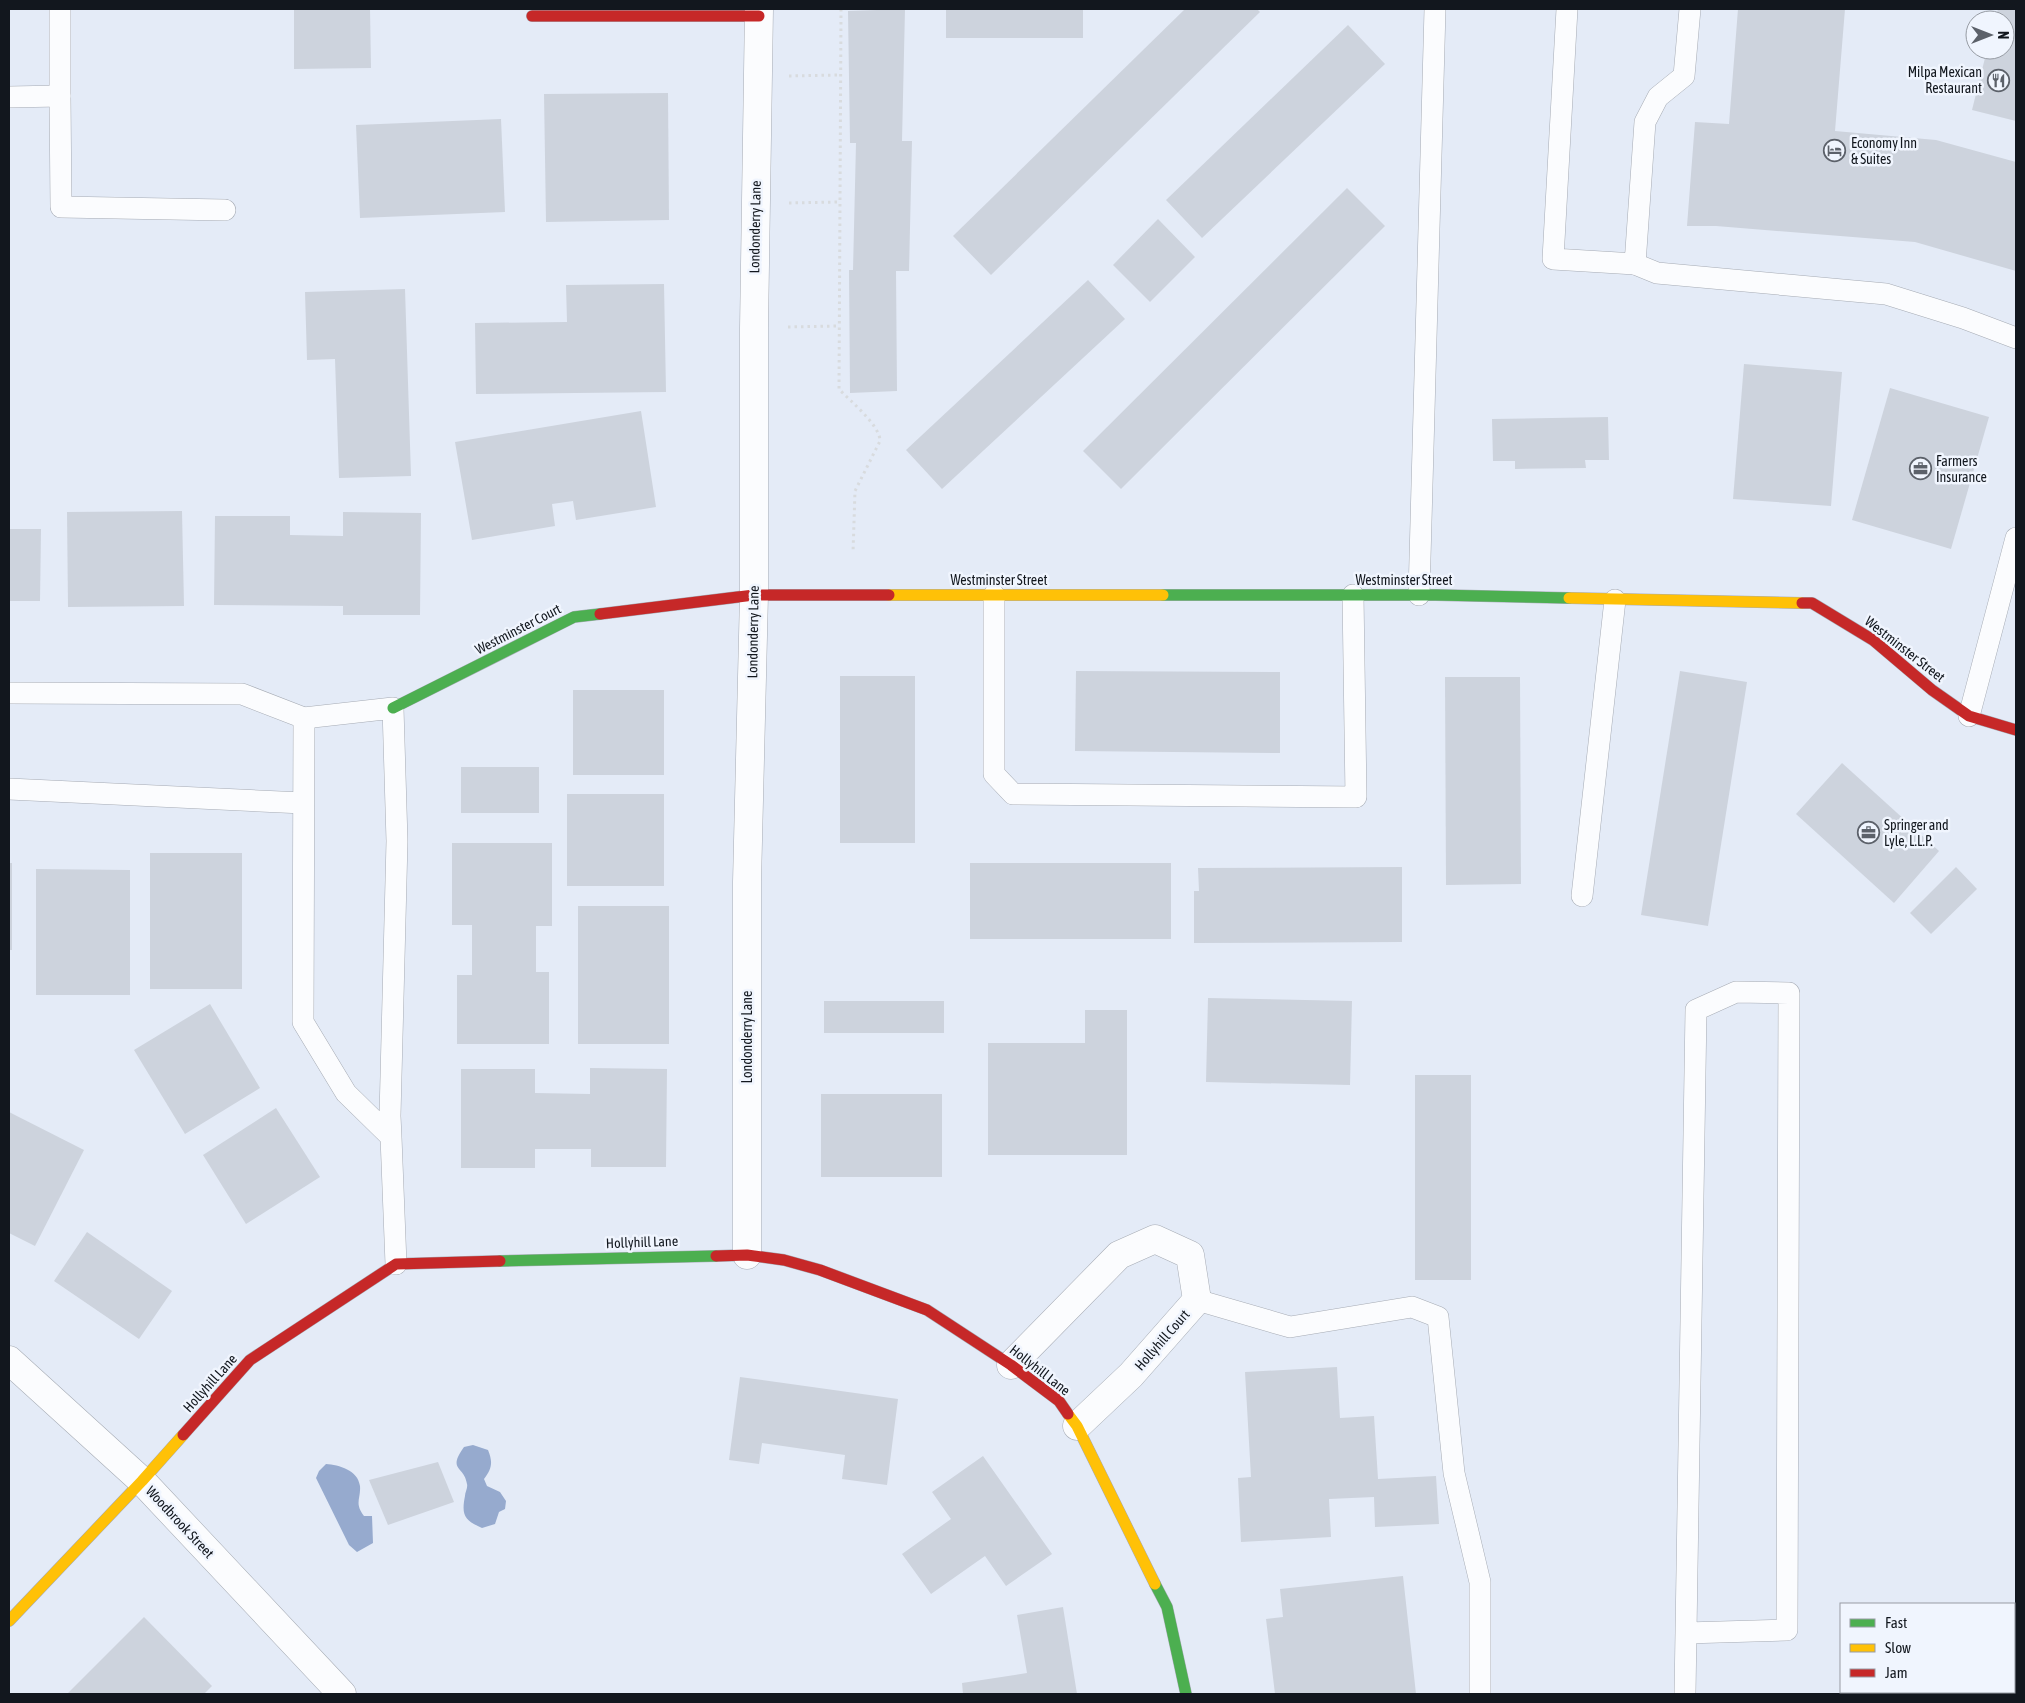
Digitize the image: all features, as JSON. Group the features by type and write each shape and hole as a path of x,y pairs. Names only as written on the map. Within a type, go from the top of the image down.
{"street":[{"path":"532,16 759,12"},
{"name":"Londonderry Lane","path":"747,1255 747,882 754,595 754,328 759,12"},
{"name":"Westminster Street","path":"754,595 1419,595 1812,603 1873,640 1932,690 1969,716 2016,730"},
{"name":"Westminster Court","path":"393,708 574,617 754,595"},
{"name":"Hollyhill Court","path":"1011,1365 1119,1255 1155,1240 1190,1255 1197,1300 1131,1375 1077,1426"},
{"name":"Hollyhill Lane","path":"9,1621 142,1481 250,1360 396,1264 747,1255 784,1260 820,1270 927,1310 1011,1365 1028,1380 1059,1401 1077,1426 1167,1607 1186,1694"},
{"name":"Woodbrook Street","path":"9,1360 142,1481 342,1694"}],"lane":[{"path":"60,9 61,207 226,210"},
{"path":"1419,595 1435,9"},
{"path":"1567,9 1553,259 1635,264 1657,273 1886,294 1963,318 2016,338"},
{"path":"1635,264 1645,122 1658,97 1684,76 1690,9"},
{"path":"9,97 60,96"},
{"path":"1969,716 2016,538"},
{"path":"994,595 994,774 1013,794 1356,797 1353,595"},
{"path":"1582,896 1615,600"},
{"path":"9,693 242,694 304,718 393,708 397,841 390,1116 396,1264"},
{"path":"304,718 303,1022 346,1093 391,1137"},
{"path":"9,789 303,803"},
{"path":"1684,1694 1696,1010 1736,992 1789,993 1787,1630 1686,1633"},
{"path":"1197,1300 1290,1327 1412,1307 1438,1317 1454,1473 1480,1582 1480,1694"}],"path":[{"path":"841,9 839,389 880,434 880,441 855,491 852,553"},
{"path":"788,76 840,75"},
{"path":"788,203 840,202"},
{"path":"788,326 839,326"}],"water":[{"path":"473,1445 488,1450 491,1465 484,1479 487,1486 500,1492 506,1501 505,1509 499,1512 495,1524 482,1528 468,1520 464,1513 467,1484 457,1464 459,1455 464,1447"},
{"path":"326,1464 347,1469 356,1476 360,1486 359,1508 364,1516 372,1516 373,1543 357,1552 349,1545 316,1478 319,1471"}],"building":[{"path":"294,9 370,9 371,68 294,69"},
{"path":"905,9 902,141 912,141 909,271 896,271 897,391 850,393 849,270 853,270 856,143 850,143 848,11"},
{"path":"946,9 1083,9 1083,38 946,38"},
{"path":"1185,9 1257,9 1260,12 991,275 953,236"},
{"name":"Economy Inn & Suites","path":"1738,9 1845,9 1835,131 1936,140 2016,162 2016,271 1915,242 1716,226 1687,226 1695,122 1729,124"},
{"name":"Milpa Mexican Restaurant","path":"2016,9 2016,121 1972,110 1984,60 2015,60 2015,10 1998,10"},
{"path":"1348,25 1385,64 1202,238 1166,200"},
{"path":"668,93 669,220 546,222 544,94"},
{"path":"501,119 505,212 360,218 356,125"},
{"path":"1347,188 1385,226 1121,489 1083,451"},
{"path":"1158,219 1195,257 1150,302 1113,265"},
{"path":"1088,280 1125,319 942,489 906,450"},
{"path":"664,284 666,392 476,394 475,323 567,322 566,285"},
{"path":"405,289 411,476 339,478 335,359 307,360 305,292"},
{"path":"1744,364 1842,372 1831,506 1733,499"},
{"name":"Farmers Insurance","path":"1890,388 1989,417 1951,549 1852,520"},
{"path":"641,411 656,507 576,520 573,501 552,504 555,526 472,540 455,442"},
{"path":"1608,417 1609,460 1585,460 1586,468 1515,469 1515,461 1493,461 1492,419"},
{"path":"182,511 184,606 68,607 67,512"},
{"path":"343,512 421,513 420,615 343,615 343,606 214,605 215,516 290,516 290,535 343,536"},
{"path":"9,529 41,529 40,601 9,601"},
{"path":"1076,671 1280,672 1280,753 1075,751"},
{"path":"1680,671 1747,682 1708,926 1641,915"},
{"path":"840,676 915,676 915,843 840,843"},
{"path":"1445,677 1520,677 1521,884 1446,885"},
{"path":"573,690 664,690 664,775 573,775"},
{"name":"Springer and Lyle, L.L.P.","path":"1842,763 1939,851 1894,903 1796,814"},
{"path":"461,767 539,767 539,813 461,813"},
{"path":"567,794 664,794 664,886 567,886"},
{"path":"452,843 552,843 552,926 536,926 536,972 549,972 549,1044 457,1044 457,975 472,975 472,925 452,925"},
{"path":"150,853 242,853 242,989 150,989"},
{"path":"9,863 12,863 12,950 9,950"},
{"path":"970,863 1171,863 1171,939 970,939"},
{"path":"1402,867 1402,942 1194,943 1194,891 1199,891 1198,868"},
{"path":"1956,867 1977,889 1931,934 1910,913"},
{"path":"36,869 130,870 130,995 36,995"},
{"path":"578,906 669,906 669,1044 578,1044"},
{"path":"1208,998 1352,1001 1350,1085 1206,1082"},
{"path":"824,1001 944,1001 944,1033 824,1033"},
{"path":"210,1004 260,1088 185,1134 134,1050"},
{"path":"1085,1010 1127,1010 1127,1155 988,1155 988,1043 1085,1043"},
{"path":"590,1068 667,1069 666,1167 591,1167 591,1149 535,1149 535,1168 461,1168 461,1069 535,1069 535,1093 590,1094"},
{"path":"1415,1075 1471,1075 1471,1280 1415,1280"},
{"path":"821,1094 942,1094 942,1177 821,1177"},
{"path":"276,1108 320,1177 246,1224 203,1155"},
{"path":"9,1112 84,1150 35,1246 9,1233"},
{"path":"87,1232 172,1291 139,1339 54,1281"},
{"path":"1337,1367 1340,1418 1374,1416 1378,1479 1436,1476 1439,1524 1375,1527 1374,1497 1329,1499 1331,1537 1241,1542 1238,1478 1251,1477 1245,1372"},
{"path":"740,1377 898,1399 887,1485 842,1479 845,1455 762,1443 759,1464 729,1460"},
{"path":"983,1456 1052,1554 1006,1586 985,1556 931,1594 902,1554 951,1519 932,1492"},
{"path":"438,1462 454,1502 388,1525 369,1480"},
{"path":"1403,1576 1416,1694 1275,1694 1266,1619 1283,1617 1280,1589"},
{"path":"1063,1607 1077,1694 963,1694 962,1683 1027,1673 1017,1615"},
{"path":"144,1617 212,1686 204,1694 67,1694"}],"traffic: fast":[{"path":"1163,595 1436,595 1569,598"},
{"path":"393,708 574,617 600,614"},
{"path":"500,1261 716,1256"},
{"path":"1155,1584 1167,1607 1186,1694"}],"traffic: slow":[{"path":"889,595 1163,595"},
{"path":"1569,598 1802,603"},
{"path":"1068,1414 1077,1426 1155,1584"},
{"path":"9,1621 183,1435"}],"traffic: jam":[{"path":"532,16 759,16"},
{"path":"600,614 754,595 889,595"},
{"path":"1802,603 1812,603 1873,640 1932,690 1969,716 2016,730"},
{"path":"716,1256 747,1255 784,1260 820,1270 927,1310 1011,1365 1059,1401 1068,1414"},
{"path":"183,1435 250,1360 396,1264 500,1261"}],"place":[{"name":"Milpa Mexican Restaurant","path":"1998,80"},
{"name":"Economy Inn & Suites","path":"1835,151"},
{"name":"Farmers Insurance","path":"1920,469"},
{"name":"Springer and Lyle, L.L.P.","path":"1868,833"}]}
